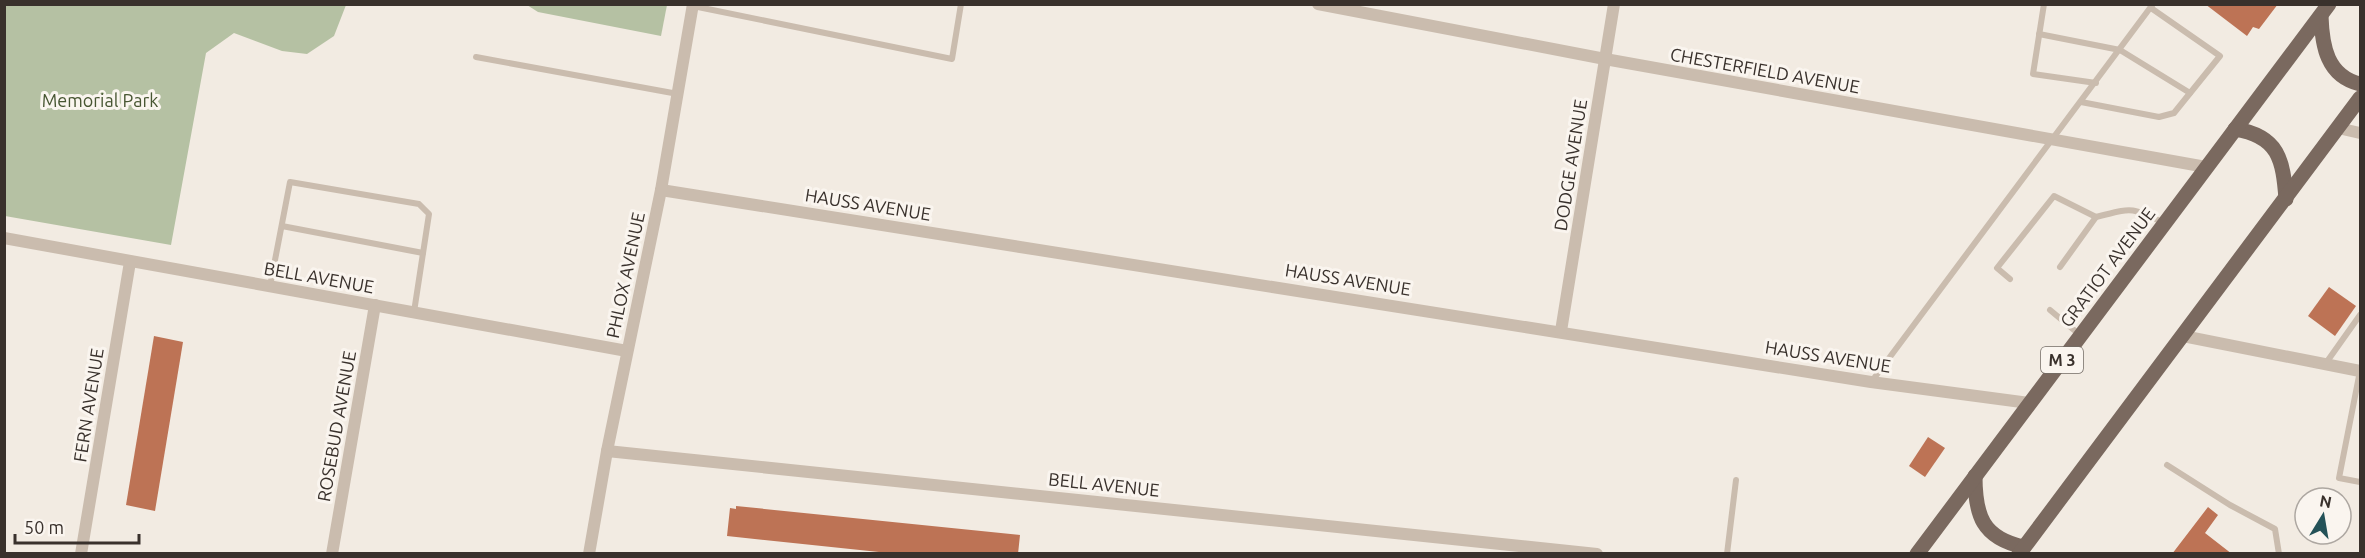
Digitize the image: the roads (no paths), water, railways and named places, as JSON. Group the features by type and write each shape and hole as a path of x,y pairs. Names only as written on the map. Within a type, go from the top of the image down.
{"main road":[{"path":"2325,10 2324,47 2332,66 2347,80 2361,84"},
{"name":"GRATIOT AVENUE","path":"1917,554 2325,10"},
{"path":"1975,476 1978,506 1986,527 2001,540 2021,550 2361,98"},
{"path":"2235,129 2250,132 2270,143 2281,162 2286,199"}],"street":[{"name":"CHESTERFIELD AVENUE","path":"1318,4 1605,59 2206,167"},
{"name":"DODGE AVENUE","path":"1561,331 1614,4"},
{"name":"PHLOX AVENUE","path":"589,554 607,451 661,190 693,5"},
{"path":"2338,128 2361,133"},
{"name":"HAUSS AVENUE","path":"661,190 1871,382 2030,404"},
{"name":"BELL AVENUE","path":"4,238 627,351"},
{"name":"FERN AVENUE","path":"81,554 130,262"},
{"name":"ROSEBUD AVENUE","path":"332,554 375,305"},
{"path":"2183,336 2361,371"},
{"name":"BELL AVENUE","path":"607,451 1597,554"}],"lane":[{"path":"693,5 952,59 961,4"},
{"path":"2044,4 2033,74 2096,83"},
{"path":"1871,382 2081,102 2096,83 2151,6 2220,56 2174,113 2159,117 2081,102"},
{"path":"2039,34 2120,50 2190,93"},
{"path":"476,57 678,94"},
{"path":"270,286 290,182 419,204 429,214 414,312"},
{"path":"2010,279 1997,268 2054,196 2096,217"},
{"path":"2060,267 2096,217 2137,209 2164,224"},
{"path":"282,226 423,253"},
{"path":"2050,310 2081,335"},
{"path":"2325,363 2361,315"},
{"path":"2361,371 2339,478 2361,482"},
{"path":"2167,465 2230,505 2275,529 2279,554"},
{"path":"1727,554 1736,480"}],"park label":[{"name":"Memorial Park","path":"100,100"}]}
